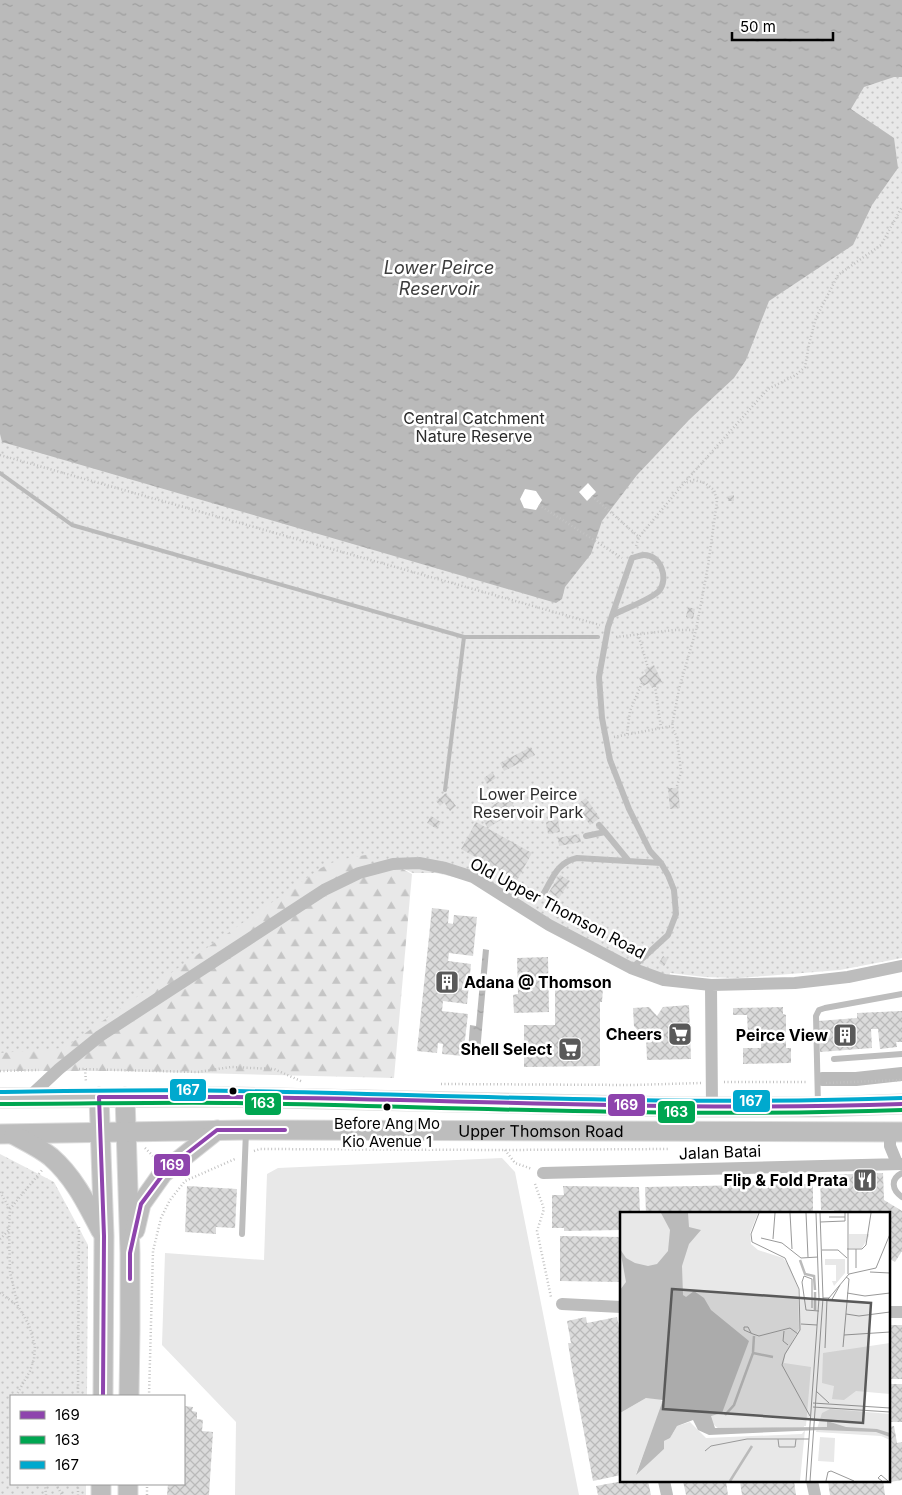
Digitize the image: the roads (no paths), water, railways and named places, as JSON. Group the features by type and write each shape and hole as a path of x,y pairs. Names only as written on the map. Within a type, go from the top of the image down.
{"main road":[{"path":"99,1097 104,1236 103,1395"},
{"path":"125,1097 130,1253 129,1395"},
{"name":"Upper Thomson Road","path":"0,1098 233,1097 712,1107 818,1107 902,1104"},
{"name":"Upper Thomson Road","path":"6,1134 217,1130 896,1132"},
{"path":"130,1253 142,1204 167,1169 217,1130"},
{"path":"6,1134 41,1150 52,1158 78,1187 104,1236"}],"street":[{"name":"Old Upper Thomson Road","path":"28,1098 59,1069 100,1036 324,890 359,873 393,864 419,863 445,868 474,878 549,925 632,968 664,980 711,985 795,983 848,977 902,966"},
{"path":"711,985 712,1107"},
{"path":"896,1132 890,1146 900,1166"},
{"name":"Jalan Batai","path":"537,1174 900,1166"},
{"path":"562,1304 620,1306"},
{"path":"664,1482 667,1495"},
{"path":"812,1482 814,1495"}],"lane":[{"path":"613,615 654,595 660,589 663,578 662,568 656,559 645,555 631,560 608,628 599,677 602,718 610,760 629,809 650,851 661,862 674,890 676,914 673,927 668,935 632,968"},
{"path":"599,825 628,860"},
{"path":"586,836 605,832"},
{"path":"544,893 562,864 569,860 577,858 661,862"},
{"path":"818,1107 816,1016 818,1010 902,994"},
{"path":"834,1059 902,1054"},
{"path":"242,1234 246,1130"},
{"path":"900,1166 893,1185 894,1189 902,1197"}],"water":[{"name":"Lower Peirce Reservoir","path":"0,0 902,0 902,77 894,77 864,87 851,109 894,138 898,168 872,205 853,245 769,301 746,360 734,378 689,420 637,475 602,521 591,554 565,587 562,599 556,603 2,442 0,434"},
{"path":"483,949 489,950 480,1052 468,1051 470,1025 476,1026"}],"waterway":[{"path":"0,473 72,525 464,637 445,790"},
{"path":"464,637 598,637"},
{"path":"822,1079 856,1079 902,1074"}],"place":[{"name":"Adana @ Thomson","path":"447,982"},
{"name":"Cheers","path":"680,1034"},
{"name":"Peirce View","path":"845,1035"},
{"name":"Shell Select","path":"570,1049"},
{"name":"Before Ang Mo Kio Avenue 1","path":"387,1107"},
{"name":"Flip & Fold Prata","path":"865,1180"}],"park label":[{"name":"Central Catchment Nature Reserve","path":"474,427"},
{"name":"Lower Peirce Reservoir Park","path":"528,803"}]}
